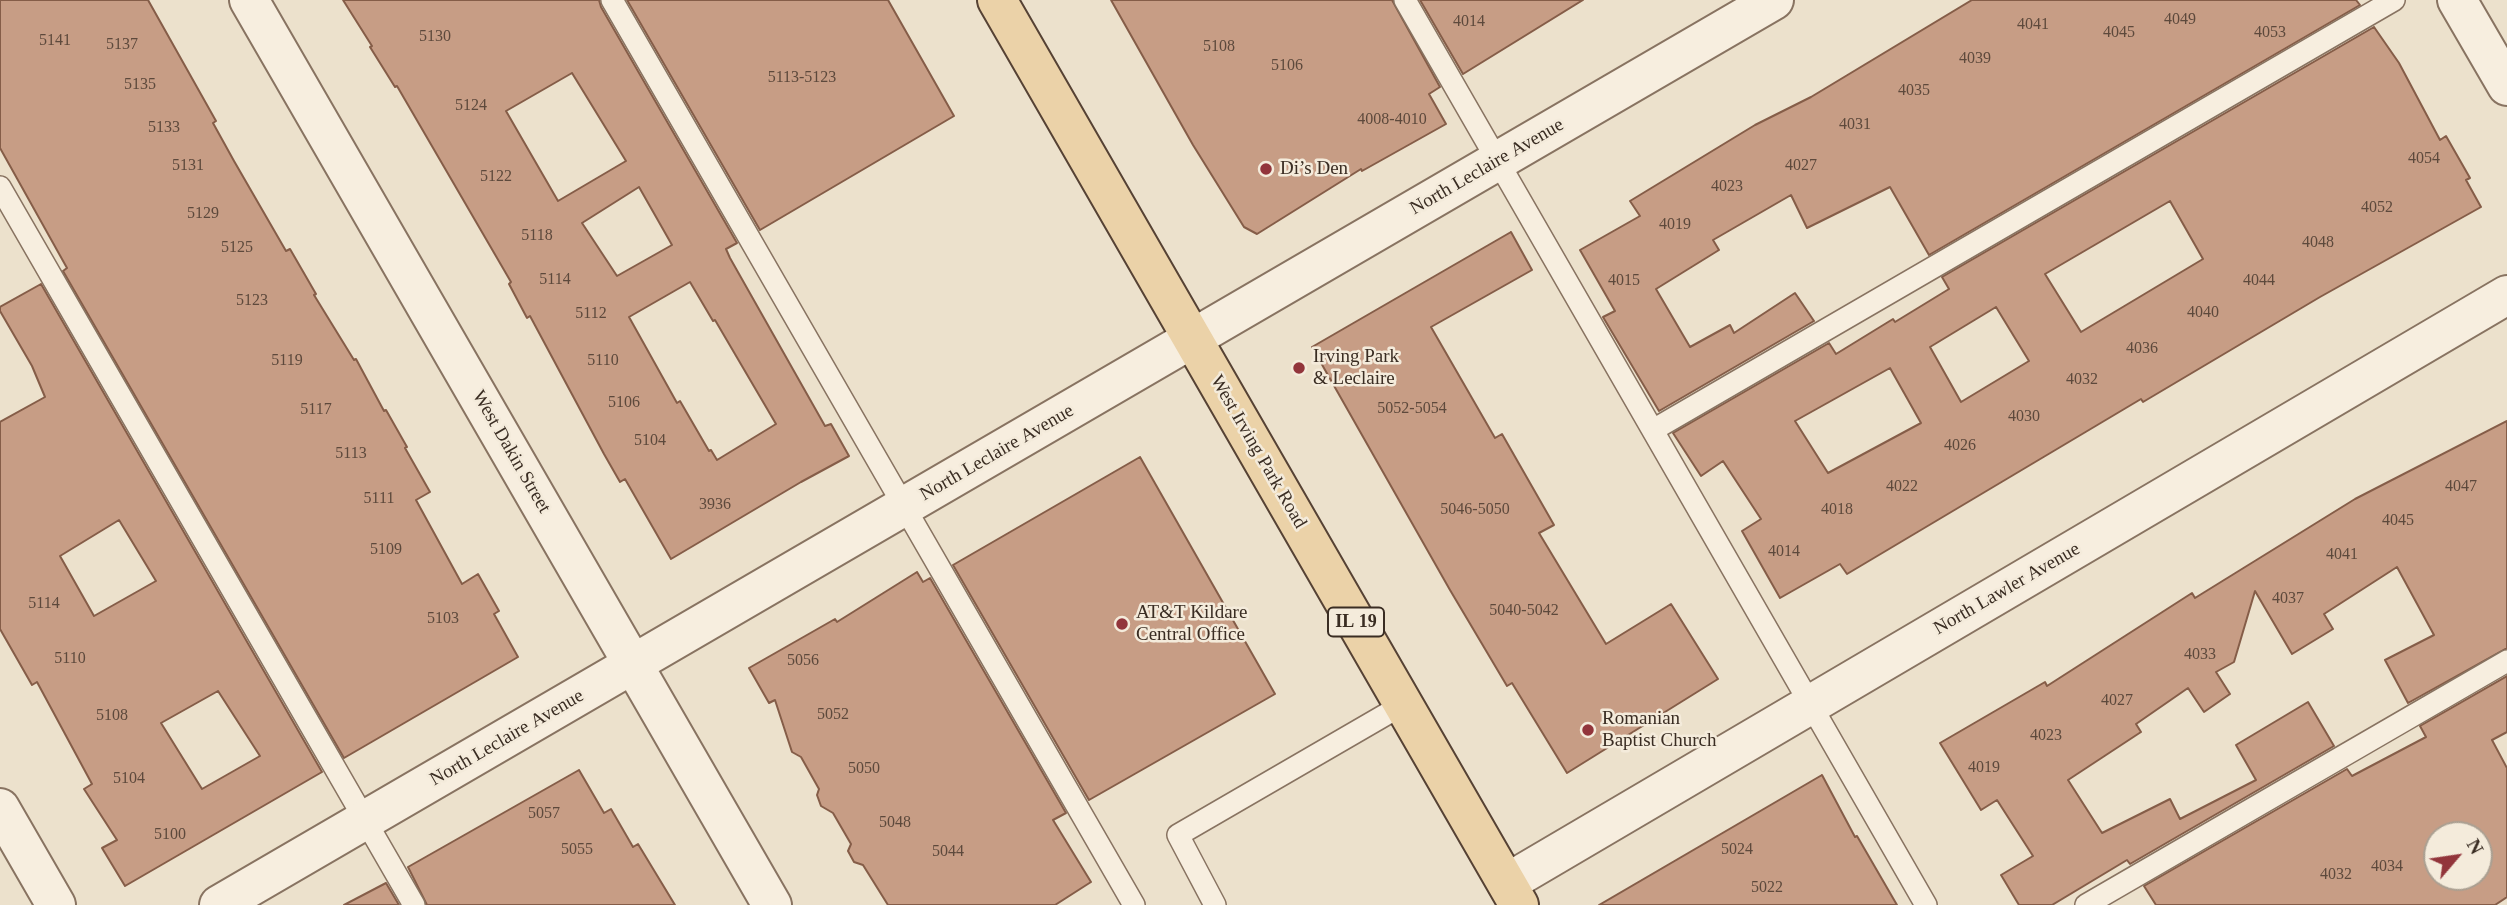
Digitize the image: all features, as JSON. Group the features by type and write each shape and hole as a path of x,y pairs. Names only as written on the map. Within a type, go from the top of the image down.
{"main road":[{"name":"West Irving Park Road","path":"997,0 1513,894"}],"street":[{"name":"West Dakin Street","path":"249,0 772,905"},
{"name":"North Leclaire Avenue","path":"219,905 1774,0"},
{"path":"2457,0 2507,86"},
{"name":"North Lawler Avenue","path":"1513,894 1812,704 2507,295"},
{"path":"0,808 56,905"}],"lane":[{"path":"612,0 1134,905"},
{"path":"1405,0 1926,905"},
{"path":"1653,430 2394,0"},
{"path":"0,187 414,905"},
{"path":"2086,905 2507,661"},
{"path":"1215,905 1178,835 1404,705"}],"building":[{"path":"0,0 148,0 216,121 213,123 286,251 290,249 316,294 314,295 354,360 356,359 407,447 405,448 430,492 416,500 462,584 478,574 499,611 494,614 518,657 344,758 63,271 67,268 0,148"},
{"path":"343,0 599,0 737,243 726,249 730,258 825,426 831,424 849,456 671,559 625,479 620,482 530,316 527,318 509,284 511,282 397,86 395,87 370,47 372,46","holes":["572,73 626,161 558,201 506,111","639,187 672,245 617,276 582,223","690,282 776,424 717,460 680,401 677,403 629,317"]},
{"path":"627,0 888,0 954,116 760,230"},
{"path":"1111,0 1392,0 1440,87 1429,94 1446,124 1362,171 1361,169 1257,234 1244,227 1193,145"},
{"path":"1420,0 1583,0 1463,74"},
{"path":"1972,0 2356,0 2360,5 1929,255 1890,187 1807,228 1791,195 1713,240 1719,250 1656,289 1690,347 1730,325 1734,333 1795,293 1814,321 1659,411 1603,317 1615,311 1580,250 1640,216 1630,201 1755,125 1811,97"},
{"path":"2374,27 2399,63 2440,140 2446,136 2470,178 2466,180 2481,207 2320,297 2143,402 2141,399 1847,574 1840,564 1780,598 1742,531 1761,519 1723,461 1701,476 1673,433 1829,343 1836,354 1893,319 1895,322 1949,289 1942,277","holes":["2170,201 2203,259 2081,332 2045,274","1996,307 2029,361 1961,402 1930,347","1890,368 1921,423 1828,473 1795,421"]},
{"path":"1511,232 1532,270 1431,327 1495,438 1502,434 1554,525 1539,533 1606,644 1671,604 1718,679 1567,773 1512,683 1507,686 1312,347"},
{"path":"41,284 322,772 125,886 102,848 117,840 84,789 92,784 37,682 32,685 0,629 0,422 45,397 32,366 0,307","holes":["119,520 156,581 94,616 60,556","218,691 260,756 202,789 161,723"]},
{"path":"2507,421 2507,648 2408,703 2385,660 2434,635 2397,567 2324,614 2333,629 2292,654 2255,591 2234,662 2216,672 2230,694 2204,712 2188,688 2136,724 2141,732 2068,780 2102,833 2170,799 2180,819 2256,780 2236,745 2308,702 2334,746 2130,864 2127,860 2052,905 2019,905 2001,875 2033,856 1997,800 1981,810 1940,743 2045,682 2047,686 2192,593 2195,598 2355,499"},
{"name":"AT&T Kildare Central Office","path":"1140,457 1275,694 1089,800 953,565"},
{"path":"917,572 923,582 930,578 1066,813 1053,820 1091,882 1055,905 888,905 863,865 854,862 848,851 851,844 833,813 821,806 817,795 819,789 801,757 792,752 775,700 769,703 749,668 835,619 837,622"},
{"path":"2507,676 2507,732 2492,740 2507,768 2507,897 2495,905 2156,905 2144,886 2347,769 2352,776 2426,737 2420,726"},
{"path":"579,770 604,813 611,809 633,847 638,844 675,905 427,905 408,867"},
{"path":"1822,775 1855,837 1857,836 1897,905 1599,905"},
{"path":"386,883 399,905 344,905"}],"place":[{"name":"Di’s Den","path":"1266,169"},
{"name":"Irving Park & Leclaire","path":"1299,368"},
{"name":"AT&T Kildare Central Office","path":"1122,624"},
{"name":"Romanian Baptist Church","path":"1588,730"}]}
